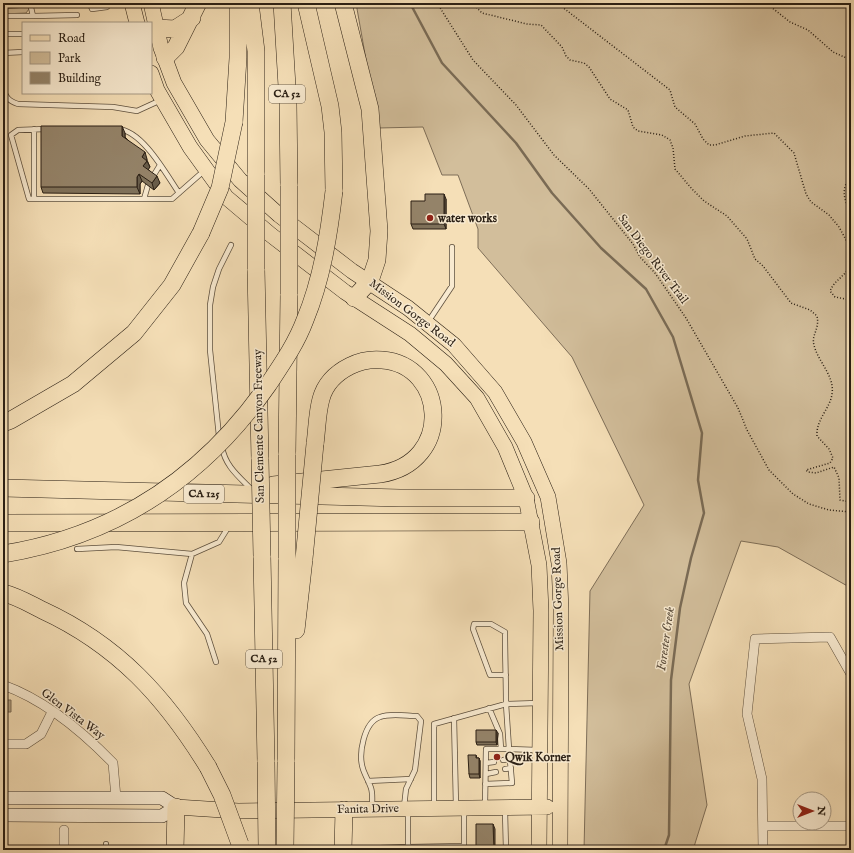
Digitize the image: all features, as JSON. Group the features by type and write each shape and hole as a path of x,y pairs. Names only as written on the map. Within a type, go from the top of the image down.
{"highway":[{"path":"3,423 11,420 74,384 134,333 172,285 200,233 220,188 234,122 238,58 238,3"},
{"name":"San Clemente Canyon Freeway","path":"250,3 256,51 256,269 267,849"},
{"name":"CA 52","path":"282,3 288,103 289,186 285,849"},
{"path":"3,554 23,551 76,536 115,520 168,489 210,454 247,415 289,355 305,320 321,269 329,231 334,190 333,132 330,106 306,3"},
{"path":"343,3 370,109 378,231 377,260 370,282 354,298"},
{"path":"156,28 175,29 195,11"},
{"path":"158,63 176,46 195,11"},
{"path":"188,494 250,488 380,474 392,473 415,460 424,449 430,436 434,420 433,404 426,388 419,378 406,368 389,361 372,359 355,363 340,370 328,383 321,398 315,444 304,560 286,721"},
{"name":"CA 125","path":"3,488 188,494 400,498 526,498"},
{"path":"3,524 532,522"},
{"path":"3,593 76,627 132,668 156,693 185,729 208,767 222,795 241,847"},
{"path":"175,850 176,807"},
{"path":"343,850 344,810"}],"main road":[{"path":"132,3 137,22"},
{"name":"Mission Gorge Road","path":"151,3 156,28 158,63 174,83 207,140 240,180 279,215 352,271 370,282 427,323 454,345 495,392 524,442 548,497 559,563 561,610 560,850"},
{"name":"Mission Gorge Road","path":"152,75 162,99 190,147 226,197 265,231 354,298 410,334 446,364 477,398 505,448 526,498 532,522 539,565 541,611 538,807 539,850"},
{"name":"CA 125","path":"526,498 548,497"},
{"path":"532,522 553,522"},
{"path":"540,703 549,704 550,706 552,734 560,758"},
{"name":"Fanita Drive","path":"3,798 162,798 176,807 238,811 434,807 559,808"},
{"path":"3,815 162,816 176,807"}],"street":[{"path":"763,850 762,779 747,714 755,639 830,637 851,674"},
{"name":"Glen Vista Way","path":"3,685 23,692 88,737 114,763 116,798"},
{"path":"3,744 26,744 40,734 52,712"},
{"path":"763,826 851,826"},
{"path":"64,830 64,850"}],"lane":[{"path":"30,3 34,16"},
{"path":"90,3 92,9 107,7 107,3"},
{"path":"3,16 77,15"},
{"path":"3,34 22,34"},
{"path":"3,53 22,52"},
{"path":"3,88 10,101 18,104 113,107 137,111 162,99"},
{"path":"34,129 34,200"},
{"path":"49,129 18,130 11,135 29,200 172,199 206,169"},
{"path":"111,129 123,129 131,134 151,152 179,193"},
{"path":"152,178 160,165"},
{"path":"144,199 148,185"},
{"path":"231,245 219,269 213,287 209,326 210,350 218,430 224,458 232,471 250,488"},
{"path":"427,323 452,286 452,248"},
{"path":"77,549 116,548 192,554 219,542 231,523"},
{"path":"192,554 184,583 186,602 207,634 216,662"},
{"path":"485,784 512,784 506,704 506,675 505,632 491,624 474,624 473,629 490,675 506,675"},
{"path":"434,807 434,724 506,704 540,703"},
{"path":"489,708 500,734 501,749"},
{"path":"372,809 372,789 362,768 361,748 367,731 375,719 388,715 417,716 420,718 415,770 406,789 408,847"},
{"path":"380,850 380,848 408,847 464,848 454,718"},
{"path":"485,807 486,749 539,750"},
{"path":"503,760 510,759"},
{"path":"486,763 494,762"},
{"path":"505,770 511,768"},
{"path":"486,774 496,772"},
{"path":"368,781 411,779"},
{"path":"505,807 506,850"},
{"path":"106,844 106,850"}],"path":[{"name":"San Diego River Trail","path":"437,3 473,60 516,105 554,155 589,189 633,244 640,257 655,273 686,318 738,408 747,430 769,470 793,494 809,504 829,510 851,512"},
{"path":"472,3 482,13 527,24 541,25 562,47 570,60 584,63 589,67 610,98 628,110 633,127 638,131 662,135 670,140 674,148 675,169 692,190 704,201 727,216 747,239 755,259 764,266 791,303 810,310 817,316 819,324 814,334 814,343 817,354 827,371 832,384 833,392 831,400 817,424 817,436 829,449 833,458 830,463 806,470 808,472 816,473 834,467 839,478 840,500 851,502"},
{"path":"557,3 670,90 675,107 695,124 703,139 709,144 715,145 745,136 774,133 794,153 806,194 812,202 829,215 839,227 851,249"},
{"path":"766,3 790,22 808,30 833,52 851,60"},
{"path":"851,177 847,181 844,192 846,204 851,211"},
{"path":"851,260 846,274 833,285 830,291 835,297 851,300"}],"green space":[{"path":"24,3 28,3 29,9 26,13 3,14 3,9 25,7"},
{"path":"356,3 851,3 851,588 778,547 741,541 689,684 707,805 693,850 584,850 590,591 644,505 572,357 478,248 478,229 458,175 442,175 423,127 378,128"}],"shaded area":[{"path":"3,700 11,700 11,712 4,712"}],"building":[{"path":"41,126 122,126 122,136 145,152 142,157 147,161 143,166 157,176 152,183 139,174 137,177 137,187 41,187"},
{"name":"water works","path":"425,194 444,194 444,224 411,224 411,201 425,201"},
{"path":"476,730 496,730 496,742 476,742"},
{"path":"468,755 476,755 476,758 479,758 479,774 469,774"},
{"path":"476,824 493,824 494,850 476,850"}],"waterway":[{"name":"Forester Creek","path":"410,3 442,63 516,143 552,193 601,248 646,289 673,337 702,433 698,480 704,513 691,558 680,608 671,680 669,835 664,850"}],"place":[{"name":"water works","path":"430,218"},
{"name":"Qwik Korner","path":"497,757"}]}
